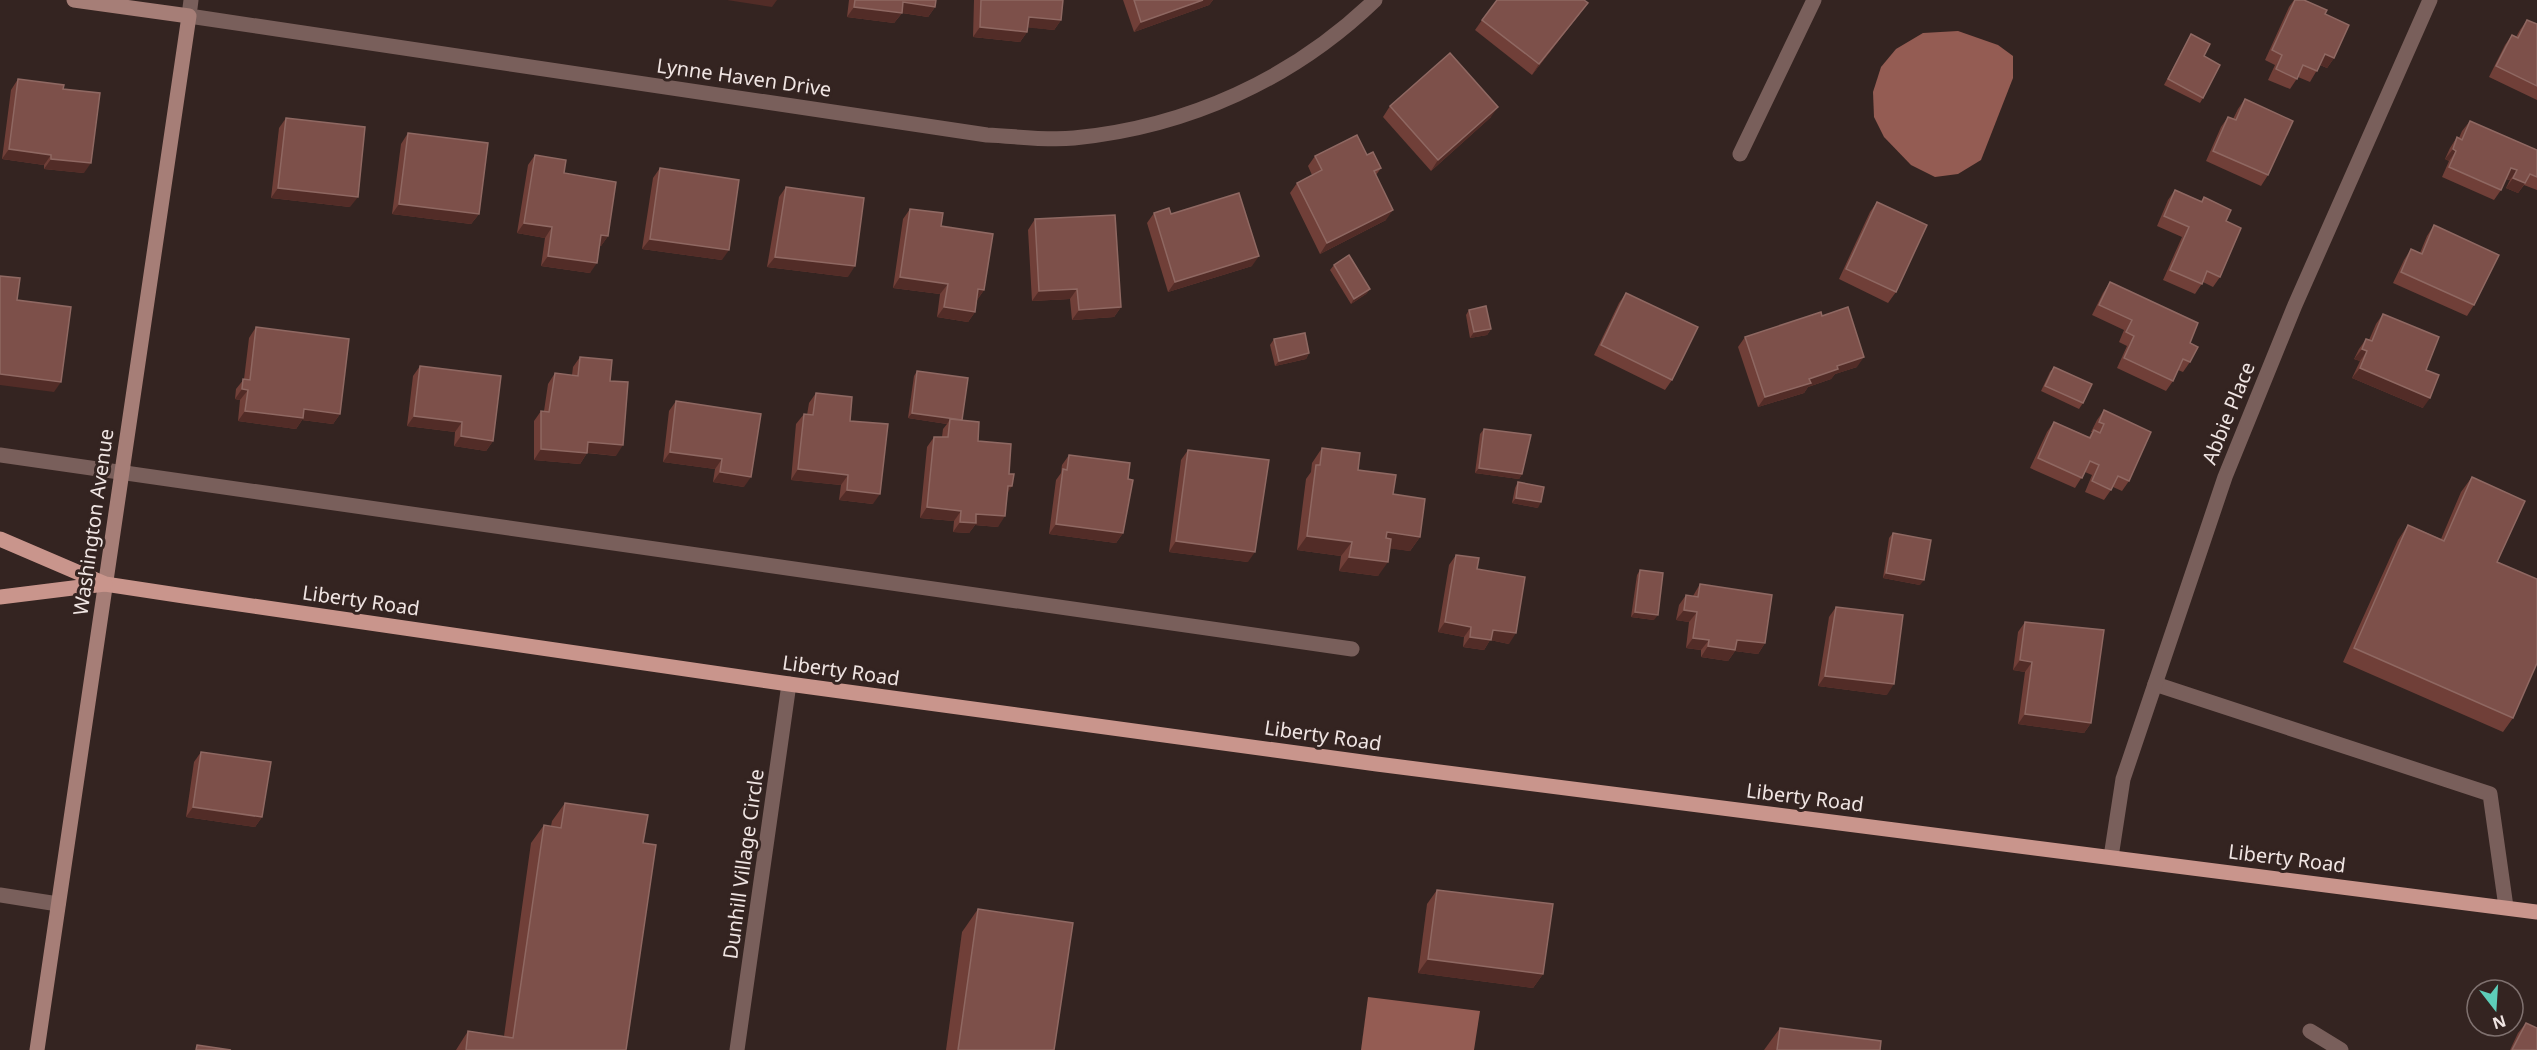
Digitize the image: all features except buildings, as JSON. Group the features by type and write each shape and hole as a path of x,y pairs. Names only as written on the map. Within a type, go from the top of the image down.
{"main road":[{"name":"Lynne Haven Drive","path":"74,0 189,16"},
{"name":"Washington Avenue","path":"37,1050 189,16"},
{"name":"Liberty Road","path":"0,539 105,584 789,684 1400,767 2537,912"},
{"name":"Liberty Road","path":"0,597 105,584"}],"street":[{"name":"Washington Avenue","path":"189,16 191,0"},
{"name":"Lynne Haven Drive","path":"189,16 987,135 1072,138 1153,124 1222,102 1281,73 1347,27 1375,0"},
{"path":"1740,154 1814,0"},
{"name":"Abbie Place","path":"2111,857 2123,779 2225,477 2295,305 2430,0"},
{"path":"0,455 1352,649"},
{"name":"Dunhill Village Circle","path":"737,1050 789,684"},
{"path":"2156,684 2490,794 2506,907"},
{"path":"0,895 58,904"},
{"path":"2310,1031 2341,1050"}],"shaded area":[{"path":"1958,31 1998,45 2013,56 2013,78 1981,160 1958,174 1935,177 1911,165 1884,137 1874,117 1873,92 1881,67 1896,49 1923,33"},
{"path":"1368,997 1480,1011 1474,1050 1361,1050"}]}
